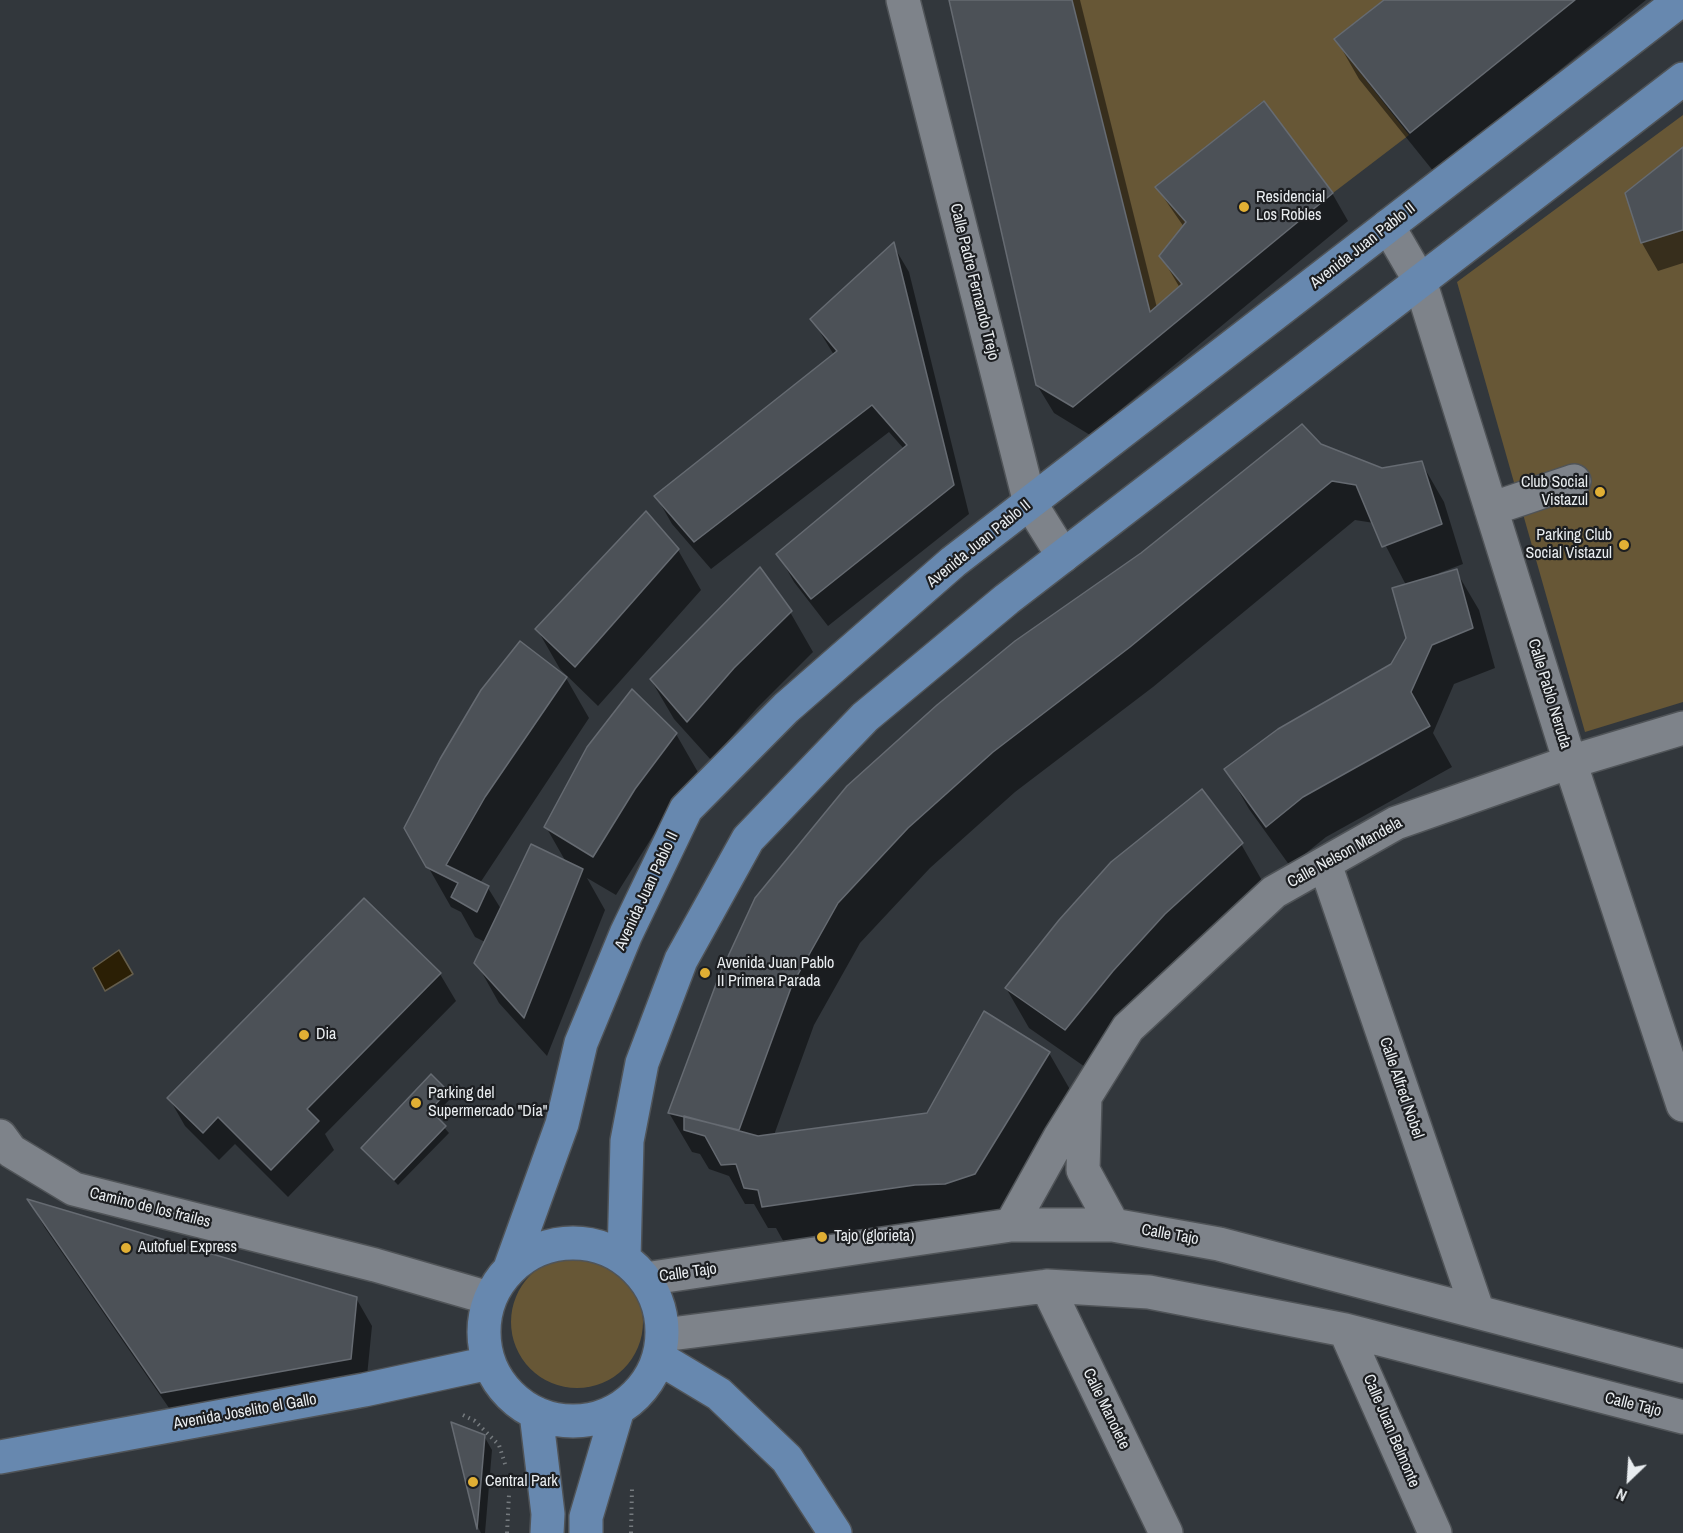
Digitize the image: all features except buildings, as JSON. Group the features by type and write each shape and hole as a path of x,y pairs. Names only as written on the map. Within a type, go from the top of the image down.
{"main road":[{"name":"Avenida Juan Pablo II","path":"510,1268 562,1124 580,1043 626,934 686,810 786,708 953,562 1681,0"},
{"path":"634,1268 627,1141 642,1063 681,960 748,839 865,717 1063,556 1683,78"},
{"path":"578,1242 602,1247 634,1268 659,1305 661,1347 650,1378 636,1396 618,1409 592,1419 563,1421 536,1413 516,1401 500,1384 489,1363 484,1341 484,1318 489,1298 510,1268 530,1253 553,1244 578,1242"},
{"path":"661,1347 718,1394 787,1460 835,1533"},
{"name":"Avenida Joselito el Gallo","path":"0,1457 364,1390 489,1363"},
{"path":"586,1533 586,1518 618,1409"},
{"path":"536,1413 548,1514 547,1533"}],"street":[{"name":"Calle Padre Fernando Trejo","path":"903,0 1030,503 1063,556"},
{"name":"Calle Pablo Neruda","path":"1388,226 1420,282 1570,762 1683,1105"},
{"path":"1491,509 1574,481"},
{"name":"Calle Nelson Mandela","path":"1011,1225 1085,1096 1128,1028 1274,892 1396,823 1570,762 1683,728"},
{"name":"Calle Alfred Nobel","path":"1325,864 1478,1312"},
{"path":"1085,1096 1083,1170 1113,1225"},
{"name":"Camino de los frailes","path":"0,1136 11,1151 74,1189 375,1265 489,1298"},
{"name":"Calle Tajo","path":"634,1268 1011,1225 1113,1225 1219,1244 1683,1366"},
{"name":"Calle Tajo","path":"661,1347 1047,1286 1149,1292 1345,1330 1683,1417"},
{"name":"Calle Manolete","path":"1047,1286 1166,1533"},
{"name":"Calle Juan Belmonte","path":"1345,1330 1435,1533"}],"path":[{"path":"463,1415 475,1421 500,1445 507,1472"},
{"path":"631,1533 632,1479"},
{"path":"507,1533 510,1492"}],"shaded area":[{"path":"1072,0 1384,0 1334,39 1409,135 1333,193 1263,101 1156,187 1186,222 1159,256 1182,284 1150,312"},
{"name":"Club Social Vistazul","path":"1683,115 1683,702 1585,732 1457,282"},
{"path":"119,950 133,974 105,991 93,968"},
{"path":"577,1256 602,1261 623,1276 638,1297 643,1322 638,1347 623,1368 602,1383 577,1388 552,1383 531,1368 516,1347 511,1322 516,1297 531,1276 552,1261"}],"place":[{"name":"Residencial Los Robles","path":"1244,207"},
{"name":"Club Social Vistazul","path":"1600,492"},
{"name":"Parking Club Social Vistazul","path":"1624,545"},
{"name":"Avenida Juan Pablo II Primera Parada","path":"705,973"},
{"name":"Dia","path":"304,1035"},
{"name":"Parking del Supermercado \"Día\"","path":"416,1103"},
{"name":"Tajo (glorieta)","path":"822,1237"},
{"name":"Autofuel Express","path":"126,1248"},
{"name":"Central Park","path":"473,1482"}]}
